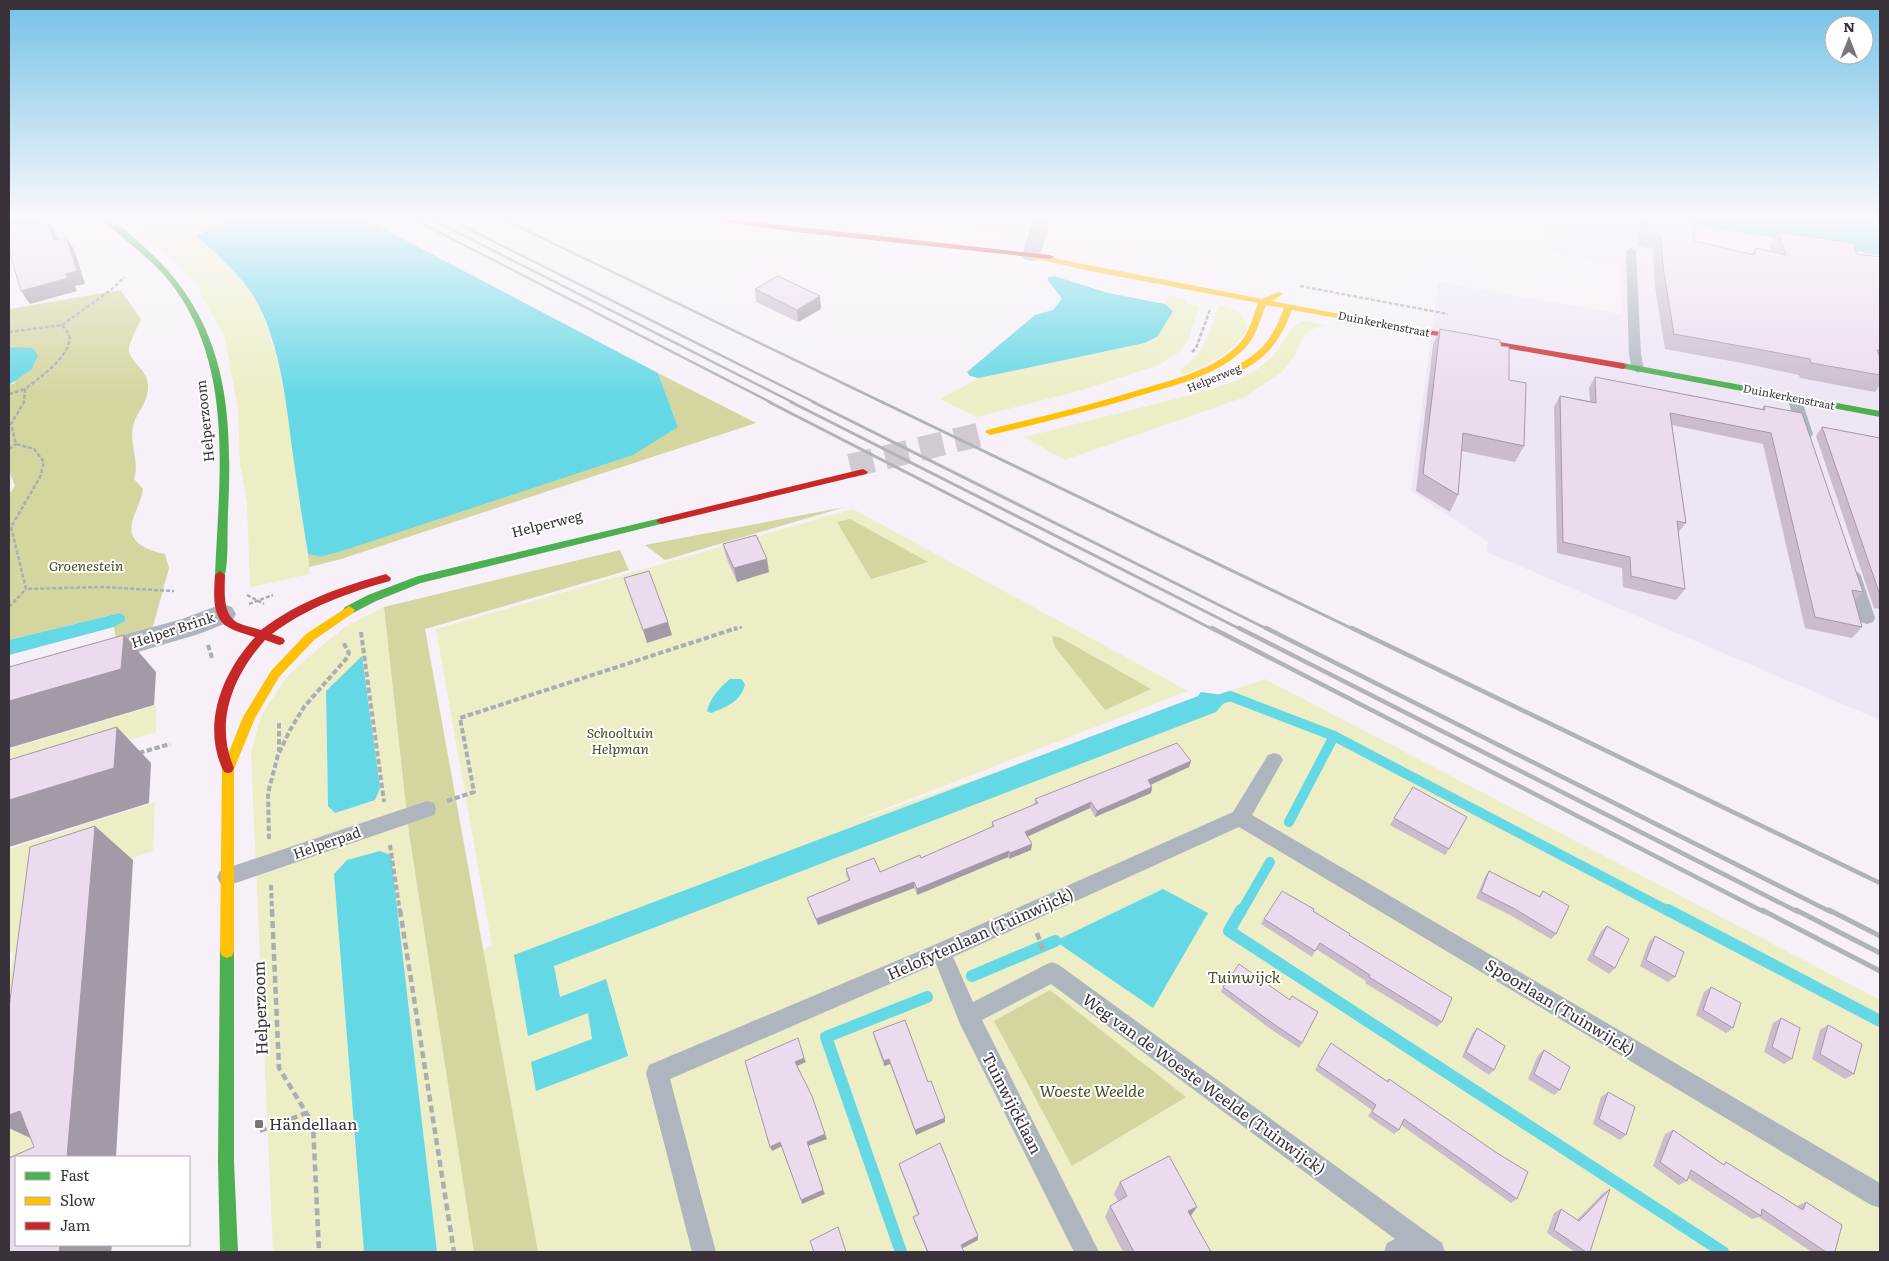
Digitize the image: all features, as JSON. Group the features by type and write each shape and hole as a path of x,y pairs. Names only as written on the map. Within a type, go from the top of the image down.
{"street":[{"name":"Helperzoom","path":"171,278 194,311 209,348 220,390 225,438 225,502 220,579 222,614"},
{"name":"Duinkerkenstraat","path":"1136,278 1880,414"},
{"path":"1197,278 1210,280"},
{"path":"1254,288 1299,296"},
{"path":"1263,302 1280,293"},
{"path":"1280,293 1289,306"},
{"name":"Helperweg","path":"990,432 1075,412 1205,371 1231,356 1248,340 1263,302"},
{"name":"Helperweg","path":"1221,377 1248,364 1266,350 1281,329 1289,306"},
{"name":"Duinkerkenstraat","path":"1412,317 1520,347"},
{"name":"Helperweg","path":"1000,439 1204,384"},
{"name":"Helperweg","path":"262,636 309,603 365,583 850,466"},
{"name":"Helperweg","path":"298,648 319,631 358,605 418,580 863,472"},
{"path":"222,614 231,624 298,648 266,684 240,733 228,769 226,1162 228,1252"},
{"name":"Helper Brink","path":"73,660 189,627 222,614"},
{"path":"228,769 219,747 222,697 233,673 262,636"}],"lane":[{"path":"1633,278 1635,355 1638,369"},
{"path":"1794,398 1809,444"},
{"path":"1849,563 1867,618"},
{"path":"1240,818 1274,760"},
{"name":"Helperpad","path":"227,877 426,808"},
{"name":"Helofytenlaan (Tuinwijck)","path":"704,1252 657,1074 940,952 1240,818"},
{"name":"Spoorlaan (Tuinwijck)","path":"1240,818 1880,1196"},
{"name":"Tuinwijcklaan","path":"940,952 968,1016 1087,1252"},
{"name":"Weg van de Woeste Weelde (Tuinwijck)","path":"968,1016 1052,972 1415,1248"}],"path":[{"path":"9,332 62,325 112,289 124,278"},
{"path":"1191,354 1196,348 1216,293"},
{"path":"9,394 25,389 55,365 68,345 69,335 62,325"},
{"path":"16,444 10,424 24,402 25,389"},
{"path":"9,450 16,444"},
{"path":"16,444 34,449 44,462 40,477 11,527 26,589"},
{"path":"9,606 26,589 101,587 174,591"},
{"path":"358,605 386,822 454,1252"},
{"path":"426,808 474,792 460,718 742,627"},
{"path":"132,755 170,744"},
{"name":"Helperzoom","path":"279,754 274,766 268,794 279,1068 313,1124 319,1252"},
{"path":"1036,932 1045,954"},
{"path":"257,1133 306,1113"}],"shaded area":[{"path":"1620,278 1880,278 1880,720 1487,552 1488,542 1411,491 1438,282 1621,314"}],"green space":[{"path":"190,278 240,278 258,303 276,354 287,409 310,574 250,587 247,502 240,463 238,409 225,338 195,283"},
{"name":"Groenestein","path":"120,290 141,319 131,341 129,352 147,379 148,384 147,396 135,420 132,433 136,466 134,479 143,489 131,530 136,541 141,545 165,554 169,568 152,630 116,641 114,627 125,621 120,613 9,640 9,494 15,486 9,471 9,385 15,383 14,346 9,347 9,309"},
{"path":"1169,296 1186,299 1185,303 1200,306 1188,340 1182,350 1159,365 1082,390 977,417 940,399 979,378 1146,343 1173,311 1165,304"},
{"path":"1219,305 1239,313 1245,320 1247,331 1226,354 1184,375 1179,370 1196,357 1201,350"},
{"path":"1303,321 1325,325 1310,330 1304,335 1294,357 1281,373 1242,398 1065,460 1024,437 1199,393 1238,380 1256,370 1271,358 1294,326"},
{"path":"658,373 756,423 341,559 309,567 308,554 320,557 678,427"},
{"path":"845,507 665,560 645,545"},
{"name":"Tuinwijck","path":"853,509 1188,691 843,825 1265,679 1880,1000 1880,1252 533,1252 480,951 492,946 436,629"},
{"path":"850,519 928,562 871,579 837,522"},
{"path":"620,550 629,570 425,629 538,1252 474,1252 409,833 384,607"},
{"path":"384,607 409,833 474,1252 437,1252 391,855 380,851 334,874 364,1252 273,1252 251,753 261,716 285,679 345,627","holes":["362,657 328,806 326,691"]},
{"path":"1052,636 1061,638 1151,689 1105,710 1055,647"},
{"path":"156,705 156,732 9,776 9,749"},
{"path":"155,802 153,851 67,879 38,1156 15,1156 15,1246 9,1252 9,972 11,971 14,952 9,953 9,849"},
{"name":"Woeste Weelde","path":"1050,990 1186,1097 1072,1166 994,1021"}],"water":[{"path":"240,278 477,278 658,373 678,427 633,455 348,549 320,557 308,554 277,356 266,321 246,285"},
{"path":"1048,278 1060,278 1108,293 1165,304 1173,311 1158,336 1145,343 979,378 970,376 967,372 1035,315 1053,310 1062,299"},
{"path":"9,347 32,348 38,355 32,369 9,385"},
{"path":"120,613 125,616 125,621 114,627 9,655 9,640"},
{"path":"362,656 380,788 375,800 335,813 328,806 326,691"},
{"path":"730,679 741,679 745,684 740,695 732,703 722,708 711,713 707,711 716,693"},
{"path":"1201,692 1230,696 1216,712 554,966 560,997 606,979 628,1056 536,1091 531,1062 592,1039 588,1013 528,1036 514,955 1198,696"},
{"path":"380,851 391,855 437,1252 364,1252 334,874 347,860"},
{"path":"1163,889 1208,913 1153,1008 1055,941"}],"building":[{"path":"17,278 68,278 21,291"},
{"path":"775,278 782,278 820,296 797,310 755,289"},
{"path":"1665,278 1880,278 1880,350 1877,350 1880,358 1880,375 1811,363 1810,359 1674,334"},
{"path":"1440,329 1500,340 1501,346 1509,347 1509,380 1526,383 1524,446 1463,433 1458,495 1423,474"},
{"path":"1595,377 1765,410 1764,406 1802,413 1863,592 1852,590 1862,627 1815,617 1771,433 1670,413 1686,523 1677,521 1685,589 1631,576 1630,557 1563,542 1560,396 1596,403"},
{"path":"1822,427 1880,438 1880,595"},
{"path":"756,535 767,559 734,568 723,544"},
{"path":"649,571 668,622 643,630 624,578"},
{"path":"124,635 121,669 9,701 9,667"},
{"path":"117,727 114,768 9,800 9,760"},
{"path":"1177,743 1191,761 1148,780 1152,787 1097,811 1091,802 1025,832 1032,844 1010,853 1009,851 917,889 914,882 816,919 807,898 850,880 846,869 874,858 880,872 920,855 921,858 994,826 992,822 1038,803 1035,799"},
{"path":"1413,787 1467,817 1449,849 1394,818"},
{"path":"95,826 67,1156 15,1156 15,1246 60,1246 59,1252 9,1252 9,1158 34,1147 20,1111 9,1115 9,1008 30,847"},
{"path":"1489,871 1540,897 1543,891 1569,906 1556,934 1515,909 1481,892"},
{"path":"1282,891 1314,909 1313,911 1349,935 1452,998 1442,1022 1369,977 1370,975 1320,943 1315,951 1264,919"},
{"path":"1607,926 1629,939 1615,968 1593,955"},
{"path":"1655,936 1684,952 1675,977 1646,960"},
{"path":"1239,964 1290,1000 1292,996 1318,1012 1302,1043 1223,987"},
{"path":"1711,987 1741,1003 1733,1028 1703,1010"},
{"path":"1781,1018 1800,1028 1792,1059 1772,1047"},
{"path":"905,1020 928,1082 931,1081 945,1118 915,1130 889,1059 884,1061 873,1032"},
{"path":"1828,1025 1862,1044 1854,1074 1820,1054"},
{"path":"1477,1028 1505,1046 1494,1070 1466,1052"},
{"path":"798,1038 804,1058 795,1062 812,1096 825,1134 807,1142 823,1190 801,1200 780,1142 770,1147 745,1061"},
{"path":"1331,1043 1388,1082 1389,1079 1528,1172 1517,1199 1404,1119 1399,1130 1372,1112 1376,1105 1318,1065"},
{"path":"1544,1050 1570,1067 1560,1090 1534,1074"},
{"path":"1608,1092 1635,1107 1626,1135 1599,1119"},
{"path":"1673,1130 1724,1165 1726,1162 1803,1210 1806,1202 1842,1225 1835,1252 1826,1252 1762,1209 1761,1216 1691,1170 1687,1181 1660,1162"},
{"path":"940,1143 978,1236 961,1245 964,1252 928,1252 913,1217 919,1214 899,1164"},
{"path":"1169,1156 1197,1207 1188,1211 1211,1252 1134,1252 1110,1206 1127,1196 1120,1182"},
{"path":"1610,1189 1590,1252 1586,1252 1554,1230 1561,1209 1579,1221"},
{"path":"838,1227 846,1252 814,1252 810,1241"}],"waterway":[{"path":"1221,699 1230,696 1334,736"},
{"path":"1289,822 1334,736"},
{"path":"1334,736 1670,912"},
{"path":"1241,912 1270,862"},
{"path":"1241,910 1229,931 1723,1252"},
{"path":"1668,910 1880,1021"},
{"path":"972,976 1055,941"},
{"path":"901,1252 826,1037 927,997"}],"tunnel":[{"path":"850,466 990,432"}],"railway":[{"path":"528,278 772,403"},
{"path":"547,278 794,403"},
{"path":"566,278 816,403"},
{"path":"625,278 884,403"},
{"path":"769,402 1214,630"},
{"path":"791,402 1242,630"},
{"path":"813,402 1269,630"},
{"path":"882,402 1355,630"},
{"path":"1212,628 1764,912"},
{"path":"1239,628 1798,912"},
{"path":"1266,628 1831,912"},
{"path":"1352,628 1880,883"},
{"path":"1762,910 1880,971"},
{"path":"1796,910 1880,953"},
{"path":"1829,910 1880,936"}],"traffic: fast":[{"path":"171,278 180,289 199,321 212,355 220,390 224,427 220,575"},
{"path":"1623,366 1880,414"},
{"path":"349,610 372,598 418,580 661,521"},
{"path":"227,951 226,1162 229,1252"}],"traffic: slow":[{"path":"1137,278 1360,320"},
{"path":"990,432 1115,400 1179,381 1213,367 1242,346 1252,331 1263,302 1279,294"},
{"path":"1229,373 1253,361 1268,347 1279,330 1289,306"},
{"path":"227,951 228,769 249,717 275,674 310,637 349,610"}],"traffic: jam":[{"path":"1360,320 1623,366"},
{"path":"661,521 863,472"},
{"path":"220,575 221,608 231,624 279,641"},
{"path":"228,768 221,751 220,723 223,705 232,678 245,654 263,635 284,619 308,605 333,594 386,578"}],"place":[{"name":"Händellaan","path":"259,1124"}],"park label":[{"name":"Schooltuin Helpman","path":"620,742"}]}
